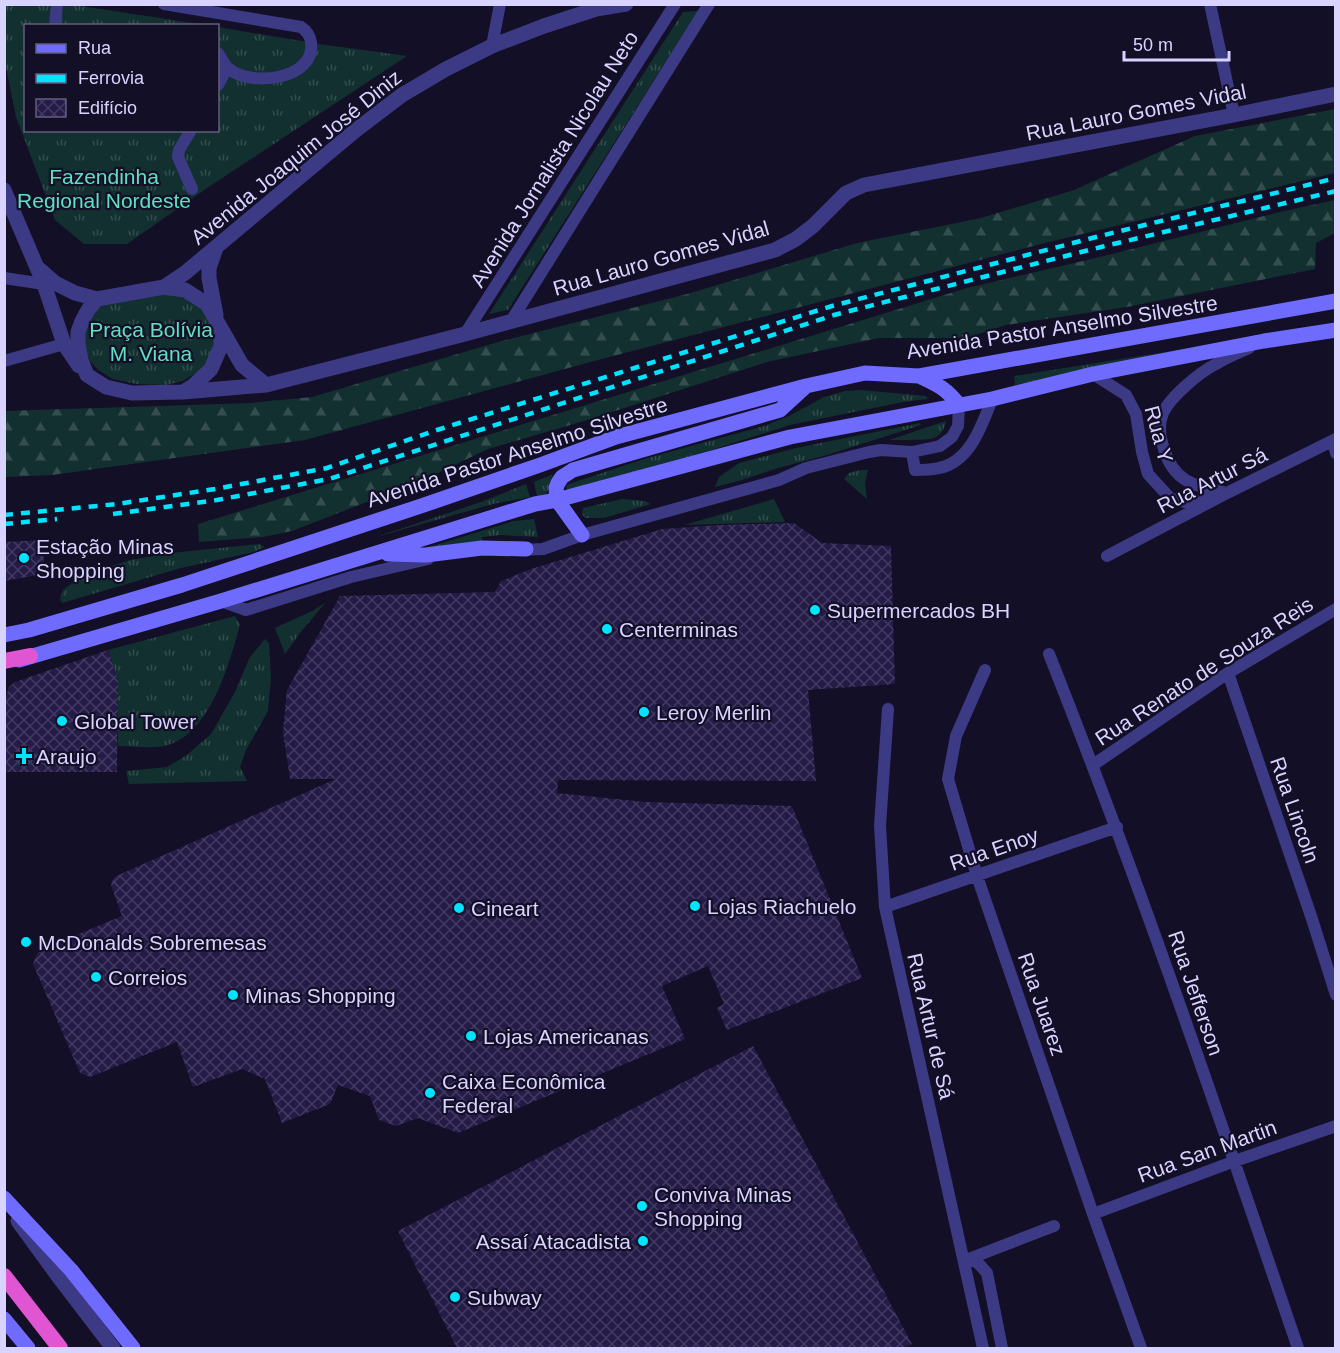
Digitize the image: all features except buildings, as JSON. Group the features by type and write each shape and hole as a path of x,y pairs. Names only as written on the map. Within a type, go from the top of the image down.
{"highway":[{"path":"4,663 30,656"},
{"path":"4,1276 60,1348"}],"main road":[{"name":"Avenida Pastor Anselmo Silvestre","path":"4,635 29,630 182,585 616,438 806,386 866,373 919,376 1335,301"},
{"path":"30,656 221,602 535,504 790,437 992,399 1094,374 1264,341 1335,330"},
{"path":"919,376 950,393 959,405"},
{"path":"582,535 557,500 556,488 562,477 573,470 780,410 806,386"},
{"path":"376,554 426,555 482,548 526,549"},
{"path":"4,1200 71,1270 133,1348"},
{"path":"4,1319 28,1348"}],"street":[{"path":"55,24 57,4"},
{"path":"164,4 301,27 307,30 312,49 309,58 301,67 281,77 258,79 242,76 227,68 219,55"},
{"path":"492,46 500,4"},
{"name":"Avenida Joaquim José Diniz","path":"164,287 216,248 402,94 492,46 596,9 627,4"},
{"name":"Avenida Jornalista Nicolau Neto","path":"465,333 675,4"},
{"path":"512,321 709,4"},
{"path":"1210,4 1234,115"},
{"path":"219,83 227,68"},
{"name":"Rua Lauro Gomes Vidal","path":"183,392 266,385 775,250 796,239 813,226 846,193 864,185 1335,94"},
{"path":"190,132 179,150 178,157 192,189"},
{"path":"4,190 44,284 64,344 87,375 106,387 116,390 132,393 183,392 211,369 221,346 209,278 209,268 216,248"},
{"path":"36,266 55,283 75,293 97,299 164,287 185,290 193,294 207,304 242,365 266,385"},
{"path":"4,278 44,284"},
{"path":"87,375 81,360 78,332 85,315 97,299"},
{"name":"Rua Y","path":"1227,493 1197,486 1179,477 1167,461 1160,437 1162,414 1177,393 1213,365 1264,341"},
{"path":"4,361 64,344"},
{"name":"Rua Y","path":"1094,374 1126,395 1136,414 1148,474 1170,498 1188,503 1227,493"},
{"path":"912,452 915,471 941,468 959,459 972,443 992,399"},
{"path":"221,602 246,610 351,577 426,560 468,554 543,549 582,535 779,480 806,468 881,450 912,452 940,446 952,437 957,426 959,405"},
{"path":"1335,441 1335,453"},
{"name":"Rua Artur Sá","path":"1107,556 1227,493 1335,441"},
{"name":"Rua Renato de Souza Reis","path":"1093,765 1228,673 1335,609"},
{"name":"Rua Jefferson","path":"1049,654 1117,827 1235,1161 1298,1348"},
{"name":"Rua Juarez","path":"985,670 956,736 948,779 977,876 1141,1348"},
{"name":"Rua Lincoln","path":"1228,673 1312,919 1335,995"},
{"name":"Rua Artur de Sá","path":"888,708 880,825 885,907 966,1260 983,1348"},
{"name":"Rua Enoy","path":"885,907 1117,827"},
{"name":"Rua San Martin","path":"1093,1215 1335,1126"},
{"path":"4,1200 60,1280 113,1348"},
{"path":"966,1260 1054,1226"},
{"path":"966,1260 978,1263 987,1274 1002,1348"}],"green space":[{"name":"Fazendinha Regional Nordeste","path":"4,5 74,5 199,24 24,24 24,132 219,132 219,27 407,56 210,186 127,244 84,244 55,220 16,117 5,62"},
{"path":"698,11 508,310 489,314 683,12"},
{"path":"1335,109 1335,173 1041,244 594,361 305,440 52,475 5,477 5,411 250,403 312,397 498,342 687,294 857,243 981,218 1074,190 1195,136"},
{"path":"1335,200 1335,233 1316,243 1315,269 1127,307 1006,325 966,338 879,338 767,362 584,421 488,449 421,481 292,531 263,537 199,542 198,524 967,288"},
{"name":"Praça Bolívia M. Viana","path":"159,294 191,299 212,318 216,344 210,359 199,371 183,381 166,385 136,384 113,379 98,370 84,350 83,340 88,318 97,307 122,299"},
{"path":"1260,337 1015,385 1014,376"},
{"path":"861,390 926,396 928,399 790,425 708,451 569,490 566,486 644,459 764,426 789,416 824,397 845,391"},
{"path":"946,421 941,433 932,438 889,440"},
{"path":"920,423 921,425 827,455 715,487 719,477 739,463 796,448"},
{"path":"868,470 865,483 867,499 844,479 849,473"},
{"path":"553,474 547,493 537,496 534,482"},
{"path":"526,484 530,497 493,504 376,537 481,502"},
{"path":"622,499 645,501 651,504 604,518 585,518 582,514 583,508"},
{"path":"774,499 785,522 684,525"},
{"path":"534,519 538,537 501,535 482,537 482,542 426,548 514,521"},
{"path":"259,544 264,547 254,552 181,568 62,603 60,599 63,590 83,575 130,560 171,553"},
{"path":"325,603 300,633 285,654 275,628"},
{"path":"235,616 240,625 230,659 215,696 194,728 180,740 164,746 118,746 118,680 108,650"},
{"path":"265,639 269,643 271,678 268,711 246,750 240,767 247,781 129,784 126,771 167,767 187,755 211,734 235,692 250,657"}],"railway":[{"path":"4,515 117,504 327,468 437,430 832,306 1096,237 1336,178"},
{"path":"113,514 217,500 329,479 834,315 1101,247 1336,191"},
{"path":"4,524 57,519"}],"place":[{"name":"Estação Minas Shopping","path":"24,558"},
{"name":"Supermercados BH","path":"815,610"},
{"name":"Centerminas","path":"607,629"},
{"name":"Leroy Merlin","path":"644,712"},
{"name":"Global Tower","path":"62,721"},
{"name":"Araujo","path":"24,756"},
{"name":"Lojas Riachuelo","path":"695,906"},
{"name":"Cineart","path":"459,908"},
{"name":"McDonalds Sobremesas","path":"26,942"},
{"name":"Correios","path":"96,977"},
{"name":"Minas Shopping","path":"233,995"},
{"name":"Lojas Americanas","path":"471,1036"},
{"name":"Caixa Econômica Federal","path":"430,1093"},
{"name":"Conviva Minas Shopping","path":"642,1206"},
{"name":"Assaí Atacadista","path":"643,1241"},
{"name":"Subway","path":"455,1297"}]}
